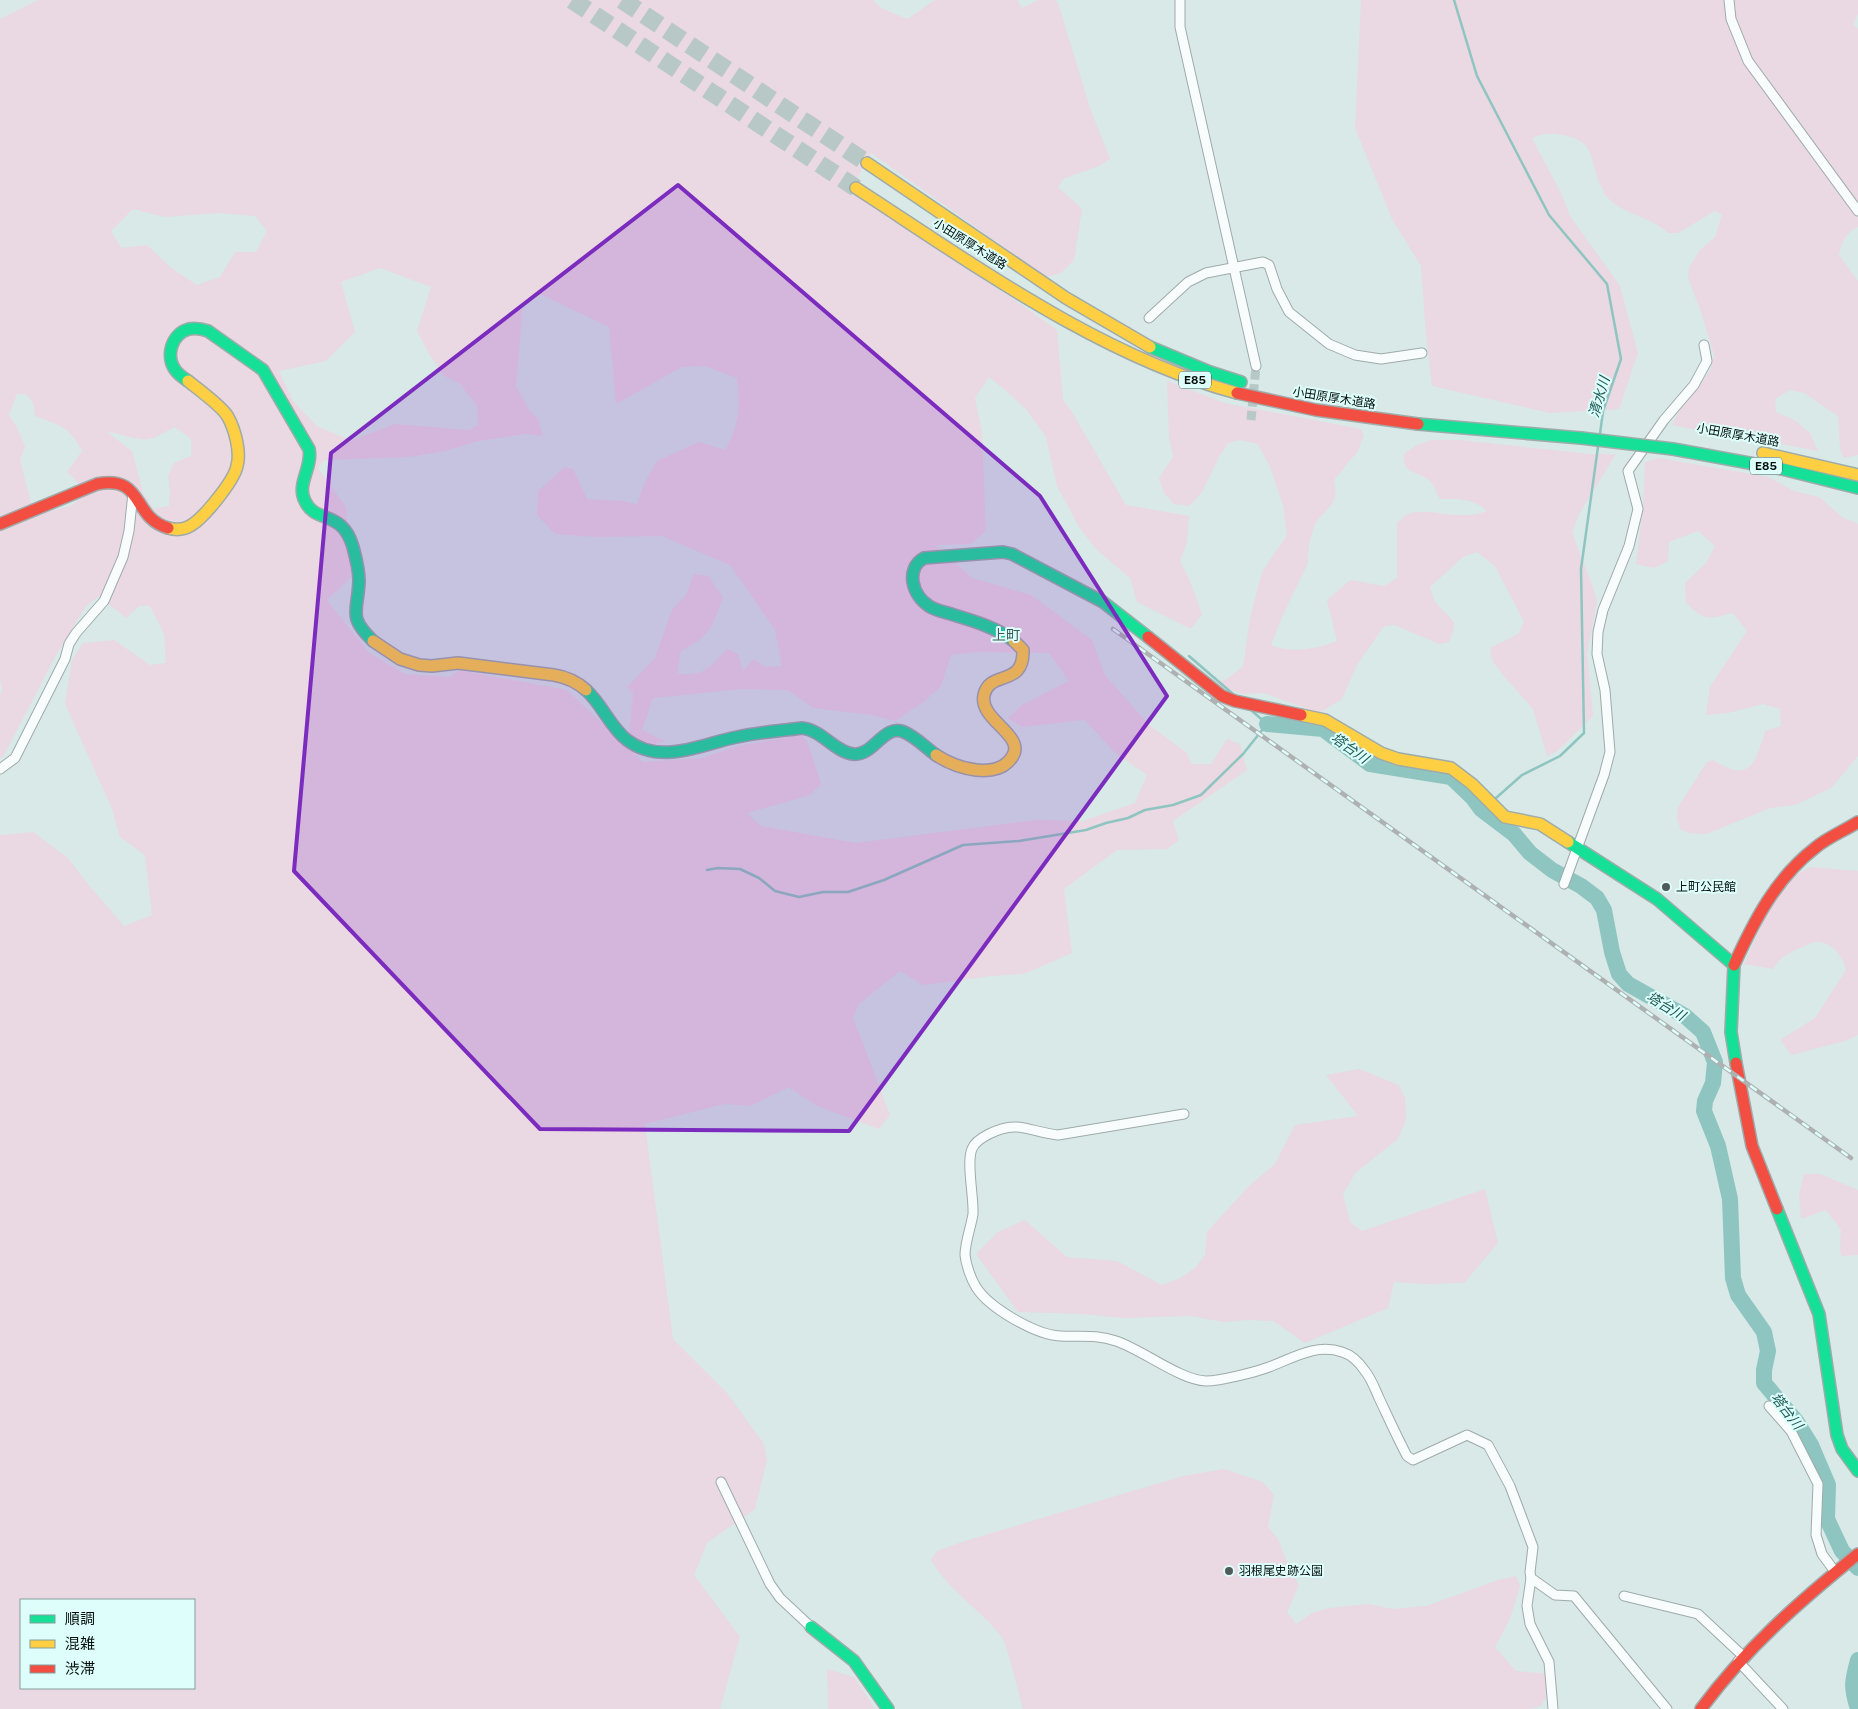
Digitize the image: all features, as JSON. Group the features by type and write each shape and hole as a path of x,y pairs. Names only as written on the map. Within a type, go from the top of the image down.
{"main road":[{"name":"小田原厚木道路","path":"867,164 1031,275 1129,336 1189,364 1235,380 1285,393 1311,397"},
{"name":"小田原厚木道路","path":"856,188 1021,293 1082,328 1149,362 1231,392 1336,413 1581,438 1674,450 1782,469 1858,488"},
{"path":"0,524 102,482 120,483 133,492 152,521 170,530 183,530 196,523 235,473 238,463 238,454 229,416 176,371 171,362 171,347 177,337 190,329 202,328 208,330 265,373 311,454 302,484 303,499 311,510 341,524 349,536 358,574 354,608 358,624 367,635 386,650 407,662 431,666 460,663 569,678 585,689 617,731 628,741 640,748 654,752 686,751 728,739 802,728 811,729 853,755 866,751 890,732 896,731 904,732 952,764 990,771 1010,762 1014,754 1015,745 1008,732 987,714 984,705 984,694 990,684 1014,675 1020,670 1023,650 1013,639 968,619 927,605 915,588 912,574 915,565 924,558 1008,552 1103,602 1222,696 1235,701 1325,720 1381,754 1398,759 1450,768 1472,784 1504,817 1540,824 1657,898 1734,965"},
{"name":"小田原厚木道路","path":"1328,400 1356,404"},
{"path":"1638,433 1678,438"},
{"name":"小田原厚木道路","path":"1752,451 1791,458 1858,475"},
{"path":"1858,822 1815,847 1777,884 1753,925 1734,965 1731,1032 1752,1146 1819,1314 1837,1435 1842,1449 1858,1470"},
{"path":"1701,1709 1714,1690 1741,1659 1786,1614 1858,1554"},
{"path":"811,1627 854,1661 888,1709"}],"street":[{"path":"1180,0 1180,27 1256,366"},
{"path":"1729,0 1732,19 1748,61 1858,211"},
{"path":"1149,318 1188,282 1206,273 1263,262 1269,265 1277,288 1289,312 1329,344 1356,355 1381,359 1422,353"},
{"path":"1564,884 1578,849 1610,752 1605,690 1597,654 1598,632 1603,610 1629,546 1638,509 1628,471 1664,420 1694,385 1707,361 1704,345"},
{"path":"0,769 15,758 65,659 69,644 82,624 104,600 123,557 129,531 133,492"},
{"path":"1184,1114 1058,1135 1045,1134 1021,1126 1009,1127 985,1136 977,1142 972,1149 970,1158 974,1204 965,1253 966,1263 976,1286 984,1296 1022,1325 1039,1332 1058,1336 1090,1335 1115,1340 1140,1350 1185,1376 1200,1380 1213,1380 1267,1368 1311,1350 1330,1349 1343,1352 1356,1360 1366,1372 1407,1456 1412,1460 1467,1435 1488,1445 1510,1486 1533,1547 1527,1606 1530,1624 1549,1662 1553,1709"},
{"path":"1769,1406 1791,1431 1818,1484 1816,1535 1822,1554 1839,1570"},
{"path":"721,1482 770,1584 793,1612 811,1627"},
{"path":"1531,1578 1555,1595 1574,1596 1667,1709"},
{"path":"1624,1596 1698,1614 1741,1659 1783,1709"}],"highlighted area":[{"path":"678,185 1040,496 1167,696 849,1131 540,1129 294,871 331,453"}],"shaded area":[{"path":"38,0 873,0 881,8 907,19 935,0 1017,0 1022,8 1038,0 1055,0 1058,3 1090,108 1110,159 1099,166 1063,179 1058,187 1082,209 1074,260 1061,273 1046,277 871,153 850,191 1057,330 1063,400 1072,412 1126,505 1189,516 1187,542 1180,561 1190,581 1202,614 1191,629 1137,602 1130,578 1095,548 1079,527 1057,486 1046,437 1026,409 989,377 975,398 982,434 986,531 971,544 935,545 972,578 1031,595 1092,640 1105,675 1149,725 1186,752 1192,764 1211,764 1227,739 1240,744 1247,770 1173,821 1179,840 1167,849 1117,850 1064,889 1072,953 1024,974 991,976 923,985 900,971 859,1004 853,1017 890,1115 879,1129 817,1106 789,1087 750,1106 724,1104 645,1124 673,1339 727,1393 764,1444 767,1460 755,1509 707,1543 694,1575 740,1637 720,1709 0,1709 0,835 33,832 67,857 124,926 152,915 145,855 120,837 112,809 65,704 72,660 83,643 114,640 150,665 166,663 164,634 150,606 139,606 126,618 99,596 86,606 55,657 3,757 0,758 0,695 2,691 0,679 0,19","holes":["133,209 164,217 219,213 255,216 267,231 256,252 235,252 220,277 197,285 171,268 147,245 121,248 111,231","380,268 431,287 417,331 443,375 460,384 477,406 478,425 469,430 395,424 351,441 317,426 293,401 279,371 326,361 355,332 341,282","538,293 609,327 616,404 682,367 705,366 737,378 738,415 726,450 699,442 657,461 645,482 637,504 623,501 587,499 573,469 565,467 538,491 537,515 555,534 597,537 662,536 730,565 775,630 782,666 765,667 754,659 743,671 738,654 727,649 705,670 693,674 677,673 681,651 699,640 709,630 723,597 708,576 694,574 686,595 672,610 655,658 627,687 633,694 629,733 647,746 665,741 642,730 653,698 742,689 788,690 813,708 872,715 895,721 925,701 941,686 951,655 976,652 1049,653 1069,681 1022,705 1008,718 1022,727 1085,720 1114,752 1147,775 1135,803 1083,821 1036,820 856,843 761,826 747,813 810,795 821,784 807,741 801,735 738,746 702,758 643,762 567,690 459,670 450,677 405,674 369,653 327,600 351,577 346,507 318,468 324,460 408,457 445,451 479,441 524,434 543,436 538,419 530,411 516,386 523,304","17,394 26,394 33,403 35,416 63,428 73,436 82,451 67,472 76,480 85,495 70,506 48,512 31,503 20,460 25,447 17,427 9,415","175,427 191,439 191,456 174,463 168,476 170,490 169,506 154,509 143,493 132,451 107,432 136,439 148,439"]},
{"path":"1361,0 1858,0 1858,14 1853,24 1858,29 1858,227 1845,238 1839,255 1858,281 1858,455 1844,458 1840,450 1838,416 1804,393 1790,390 1775,399 1776,412 1796,421 1810,433 1818,451 1749,438 1724,428 1706,432 1672,425 1680,409 1710,371 1714,355 1688,278 1689,268 1699,251 1715,237 1722,215 1715,211 1678,233 1668,233 1654,223 1621,208 1607,197 1598,179 1591,154 1587,148 1582,142 1562,135 1547,134 1532,138 1562,195 1570,216 1620,286 1638,353 1619,409 1550,413 1432,386 1421,266 1392,219 1355,128"},
{"path":"1167,381 1225,403 1361,429 1364,435 1358,451 1334,480 1334,499 1317,521 1313,530 1308,563 1271,645 1279,648 1296,650 1313,648 1337,641 1327,600 1350,580 1384,586 1397,578 1397,523 1406,515 1414,512 1423,512 1466,515 1487,511 1471,501 1440,499 1430,481 1408,469 1404,461 1404,454 1417,445 1431,440 1460,440 1590,454 1616,454 1579,514 1572,533 1597,602 1587,654 1593,716 1556,752 1547,756 1533,709 1492,660 1490,648 1518,634 1524,622 1495,566 1477,552 1463,557 1430,587 1437,603 1453,621 1454,628 1449,642 1439,644 1395,625 1384,626 1357,665 1342,699 1319,713 1264,693 1242,694 1214,683 1227,679 1243,666 1250,618 1262,572 1287,535 1283,505 1270,467 1258,444 1240,440 1228,443 1202,492 1189,506 1174,504 1164,493 1159,478 1173,457 1169,437"},
{"path":"1659,458 1768,477 1794,491 1819,497 1842,517 1858,524 1858,756 1831,788 1795,805 1770,808 1707,834 1689,833 1681,830 1677,819 1678,807 1707,762 1713,760 1735,770 1743,770 1750,766 1758,752 1765,731 1781,726 1780,709 1763,704 1728,713 1706,715 1710,687 1747,631 1733,613 1718,617 1703,616 1686,603 1685,583 1706,563 1715,546 1698,531 1669,542 1668,561 1654,568 1636,564 1643,507 1645,462"},
{"path":"1811,867 1858,871 1858,1035 1845,1041 1791,1055 1780,1040 1815,1018 1846,970 1841,958 1829,945 1818,942 1811,943 1786,955 1773,969 1744,964 1770,906 1787,879"},
{"path":"1359,1069 1399,1085 1405,1098 1406,1120 1398,1139 1355,1173 1343,1194 1350,1222 1362,1231 1485,1189 1498,1243 1464,1283 1423,1284 1394,1282 1388,1308 1305,1343 1273,1321 1223,1322 1191,1316 1123,1318 1083,1314 1018,1312 976,1254 998,1232 1025,1220 1067,1257 1117,1261 1162,1285 1180,1278 1195,1268 1205,1255 1207,1232 1248,1187 1275,1164 1295,1125 1358,1116 1326,1075"},
{"path":"1804,1174 1820,1174 1858,1190 1858,1255 1841,1256 1841,1230 1826,1210 1801,1219 1799,1194"},
{"path":"1224,1469 1263,1482 1274,1495 1268,1527 1278,1539 1290,1570 1299,1585 1287,1612 1296,1624 1312,1613 1329,1608 1368,1604 1392,1609 1426,1606 1498,1580 1516,1576 1520,1586 1510,1619 1495,1647 1516,1671 1549,1674 1553,1685 1541,1706 1529,1709 1023,1709 1004,1641 993,1626 938,1571 931,1560 937,1551 1183,1476"},
{"path":"827,1669 854,1677 875,1709 828,1709"}],"waterway":[{"name":"清水川","path":"1454,0 1477,76 1549,215 1607,284 1621,359 1603,411 1600,434"},
{"name":"清水川","path":"1496,798 1522,775 1560,756 1584,733 1581,569 1598,447"},
{"name":"塔台川","path":"1189,656 1233,694"},
{"path":"707,870 718,868 740,869 759,878 775,891 799,897 823,892 848,892 884,880 963,845 1019,841 1086,830 1128,818 1145,810 1173,805 1201,795 1243,754 1267,724 1252,711"},
{"name":"塔台川","path":"1267,724 1323,729 1370,764 1451,777 1473,798 1481,809 1514,834 1530,853 1552,870 1581,886 1597,898 1604,910 1612,952 1619,974 1628,984 1685,1016 1703,1032 1715,1062 1713,1083 1705,1101 1704,1111 1718,1146 1730,1199 1733,1278 1738,1295 1764,1332 1768,1351 1764,1370 1764,1383 1796,1421 1811,1445 1828,1485 1827,1519 1842,1551 1858,1568"},
{"name":"清水川","path":"1481,809 1486,805"},
{"name":"塔台川","path":"1858,1660 1853,1684 1858,1709"}],"tunnel":[{"path":"572,0 856,188"},
{"path":"622,0 867,163"},
{"path":"1251,420 1256,366"}],"railway":[{"path":"1113,629 1851,1158"}],"traffic: fast":[{"path":"188,381 176,371 171,359 171,353 174,341 189,329 208,331 263,370 309,449 309,462 302,488 305,501 315,513 336,522 342,527 353,547 359,581 357,619 365,633 373,641"},
{"path":"1150,347 1210,372 1241,382"},
{"path":"1418,424 1581,438"},
{"path":"1581,438 1673,449"},
{"path":"1673,449 1782,469 1858,488"},
{"path":"1014,641 993,629 929,606 918,595 913,582 914,569 918,563 924,558 1003,552 1012,554 1103,602 1148,637"},
{"path":"586,690 621,735 640,748 653,751 681,751 745,735 802,728 816,733 840,749 853,754 867,751 884,736 897,730 913,737 936,755"},
{"path":"1568,842 1657,899 1734,965 1731,1032 1736,1063"},
{"path":"1777,1209 1819,1314 1837,1435 1842,1449 1858,1471"},
{"path":"811,1627 854,1661 888,1709"}],"traffic: slow":[{"path":"867,163 1066,298 1150,347"},
{"path":"856,188 1039,306 1137,356 1186,377 1237,393"},
{"path":"168,528 179,529 196,522 230,481 235,473 238,460 237,441 228,417 216,403 188,381"},
{"path":"1763,453 1858,475"},
{"path":"373,641 400,659 419,665 432,666 458,663 554,675 571,680 586,690"},
{"path":"936,755 950,763 976,770 993,769 1008,762 1014,753 1014,745 1010,737 984,705 984,695 987,687 993,682 1013,674 1022,662 1023,650 1014,641"},
{"path":"1301,715 1325,720 1381,753 1398,759 1451,768 1472,784 1505,817 1540,824 1568,842"}],"traffic: jam":[{"path":"1237,393 1316,410 1418,424"},
{"path":"0,524 97,484 112,483 123,486 131,491 148,515 156,523 168,528"},
{"path":"1148,637 1222,696 1235,701 1301,715"},
{"path":"1734,965 1767,901 1789,873 1820,844 1858,822"},
{"path":"1736,1063 1752,1146 1777,1209"},
{"path":"1701,1709 1736,1666 1774,1627 1858,1554"}],"place":[{"name":"上町公民館","path":"1666,887"},
{"name":"羽根尾史跡公園","path":"1229,1571"}],"district":[{"name":"上町","path":"1006,635"}]}
